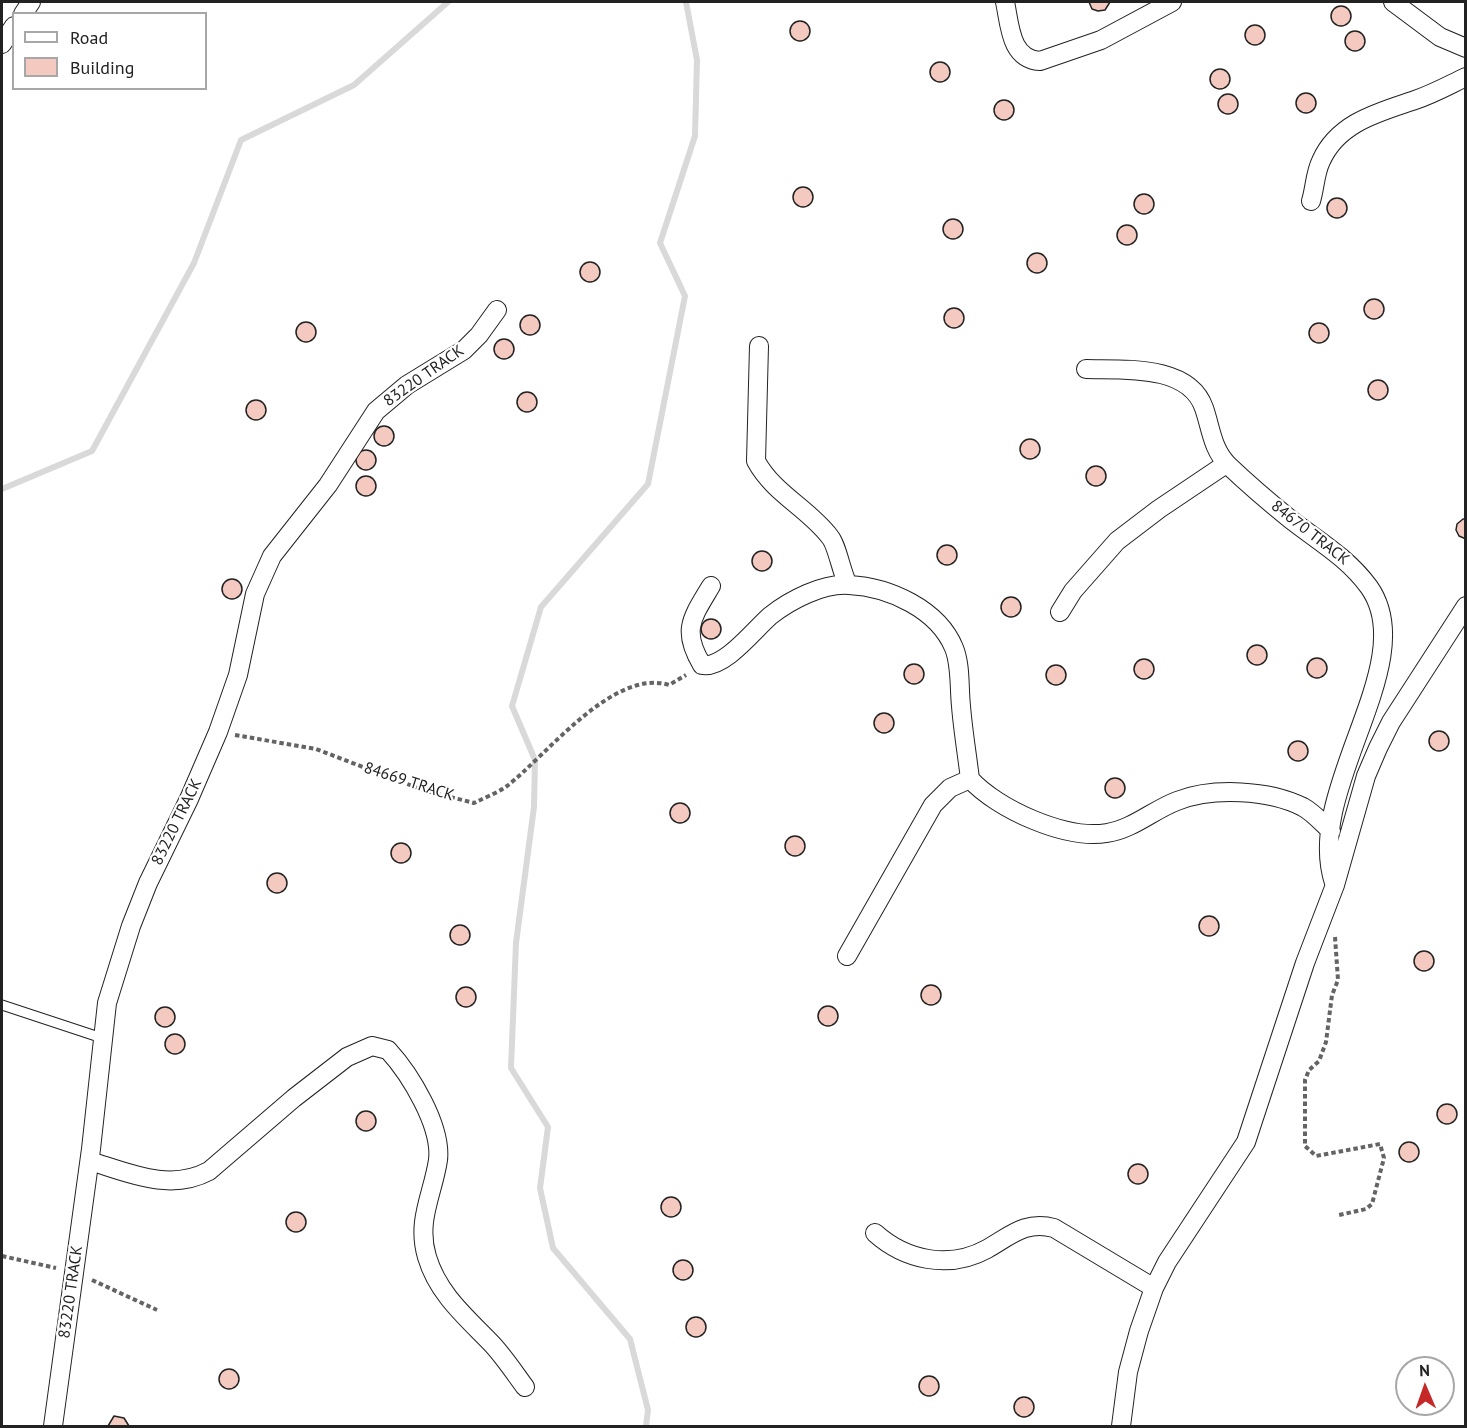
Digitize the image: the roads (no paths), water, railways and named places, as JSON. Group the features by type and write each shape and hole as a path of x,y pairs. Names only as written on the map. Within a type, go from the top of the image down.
{"street":[{"path":"1005,2 1017,50 1031,60 1040,61 1101,39 1172,2"},
{"path":"1394,2 1440,37 1466,48"},
{"path":"2,44 12,29"},
{"path":"1311,201 1321,160 1346,131 1377,111 1436,92 1466,77"},
{"name":"83220 TRACK","path":"53,1426 90,1161 107,1003 131,926 218,732 238,675 255,594 272,556 328,485 376,411 407,385 464,350 479,335 497,310"},
{"path":"759,346 756,461 765,477 778,492 803,510 832,539 840,569 849,585"},
{"path":"1060,612 1073,591 1118,542 1159,508 1226,464 1212,440 1203,406 1189,387 1173,378 1150,372 1086,369"},
{"name":"84670 TRACK","path":"1226,464 1291,519 1339,553 1356,570 1380,606 1383,642 1378,669 1364,721 1340,778 1331,831 1329,863 1335,885"},
{"path":"711,586 691,621 689,630 693,648 702,665 718,664 771,615 811,593 849,585 893,595 915,605 939,625 954,649 970,778 994,800 1013,811 1039,821 1089,834 1106,834 1122,830 1178,801 1219,794 1270,796 1290,801 1306,809 1331,831"},
{"path":"1121,1426 1128,1372 1154,1288 1167,1262 1245,1142 1335,885 1366,776 1391,722 1466,606"},
{"path":"847,956 933,805 950,788 970,778"},
{"path":"90,1161 166,1181 196,1178 209,1171 294,1098 347,1057 372,1046 388,1050 426,1108 434,1127 438,1157 423,1223 423,1243 431,1270 450,1300 498,1351 525,1387"},
{"path":"875,1233 902,1253 916,1258 948,1259 972,1255 1027,1226 1043,1225 1054,1228 1154,1288"}],"lane":[{"path":"2,1005 102,1038"}],"waterway":[{"path":"2,489 92,451 194,263 241,140 354,85 448,2"},
{"path":"646,1426 648,1410 630,1339 553,1248 540,1188 548,1127 511,1068 516,943 534,807 535,760 512,706 541,607 648,484 685,296 660,243 695,136 697,60 686,2"}]}
